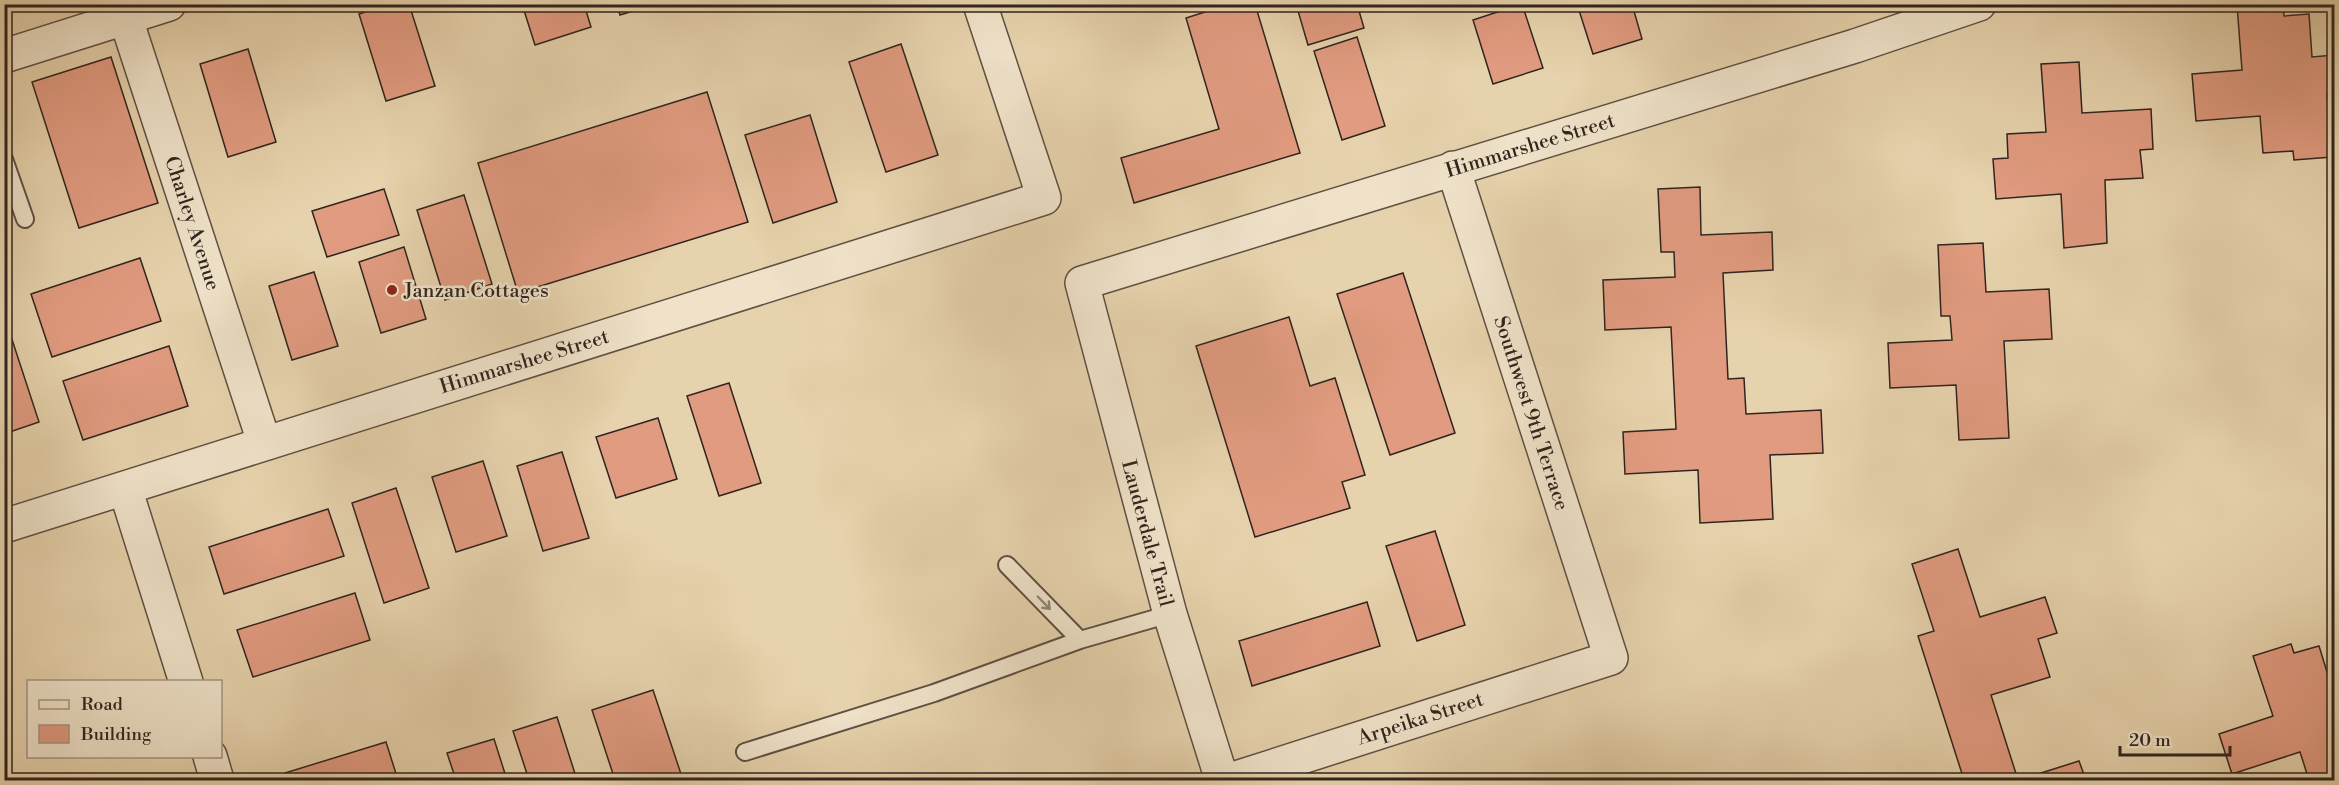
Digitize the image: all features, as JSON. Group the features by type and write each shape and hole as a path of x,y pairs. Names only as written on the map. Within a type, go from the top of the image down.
{"street":[{"path":"4,56 123,11 169,4"},
{"name":"Himmarshee Street","path":"4,526 264,442 1044,198 980,4"},
{"name":"Himmarshee Street","path":"1082,284 1855,45 1979,4"},
{"name":"Charley Avenue","path":"123,11 264,442"},
{"name":"Southwest 9th Terrace","path":"1453,168 1611,658"},
{"name":"Lauderdale Trail","path":"1082,284 1170,614 1222,780"},
{"path":"125,488 186,680"},
{"name":"Arpeika Street","path":"1230,780 1611,658"},
{"path":"211,758 217,780"}],"lane":[{"path":"4,159 25,219"},
{"path":"1007,565 1080,640"},
{"path":"745,752 934,693 1080,640 1170,614"}],"building":[{"path":"389,4 409,4 435,86 386,101 359,14"},
{"path":"522,4 584,4 591,27 535,45"},
{"path":"617,4 656,4 620,15"},
{"path":"1230,4 1255,4 1300,153 1134,203 1121,158 1219,129 1186,18"},
{"path":"1296,4 1357,4 1364,28 1308,45"},
{"path":"1522,4 1543,68 1493,84 1473,20"},
{"path":"1577,4 1632,4 1642,39 1593,54"},
{"path":"2283,4 2284,16 2309,14 2312,57 2334,55 2334,93 2327,94 2332,157 2294,160 2293,151 2263,153 2260,116 2196,121 2192,74 2242,70 2237,5"},
{"path":"1357,37 1385,126 1342,140 1314,51"},
{"path":"901,44 938,155 886,172 849,62"},
{"path":"248,49 276,142 228,157 200,64"},
{"path":"111,57 158,203 79,228 32,82"},
{"path":"2079,62 2082,113 2151,109 2153,149 2140,150 2143,178 2105,180 2107,243 2064,248 2061,194 1996,199 1993,159 2008,158 2007,134 2046,132 2041,64"},
{"path":"707,92 748,222 518,293 478,163"},
{"path":"810,115 837,202 773,223 745,135"},
{"path":"1700,187 1701,235 1772,232 1773,270 1723,273 1728,379 1744,378 1746,414 1821,410 1823,453 1770,455 1773,519 1700,523 1698,470 1625,474 1623,432 1676,429 1671,327 1605,330 1603,280 1675,277 1674,252 1661,252 1658,189"},
{"path":"384,189 399,235 327,257 312,211"},
{"path":"464,195 492,284 445,300 417,210"},
{"path":"1983,243 1986,292 2049,289 2052,339 2004,341 2009,438 1959,440 1956,385 1890,388 1888,343 1952,340 1950,316 1941,316 1938,245"},
{"name":"Janzan Cottages","path":"404,247 426,319 381,333 359,262"},
{"path":"140,258 161,321 52,357 31,294"},
{"path":"314,272 338,346 292,360 269,286"},
{"path":"1403,273 1455,433 1390,455 1337,294"},
{"path":"4,315 39,422 4,434"},
{"path":"1289,317 1310,386 1335,378 1365,475 1342,482 1350,508 1255,537 1196,346"},
{"path":"169,346 188,406 83,440 63,381"},
{"path":"729,383 761,483 719,496 687,396"},
{"path":"658,418 677,479 616,498 596,437"},
{"path":"562,452 589,538 543,551 517,466"},
{"path":"483,461 507,536 456,552 432,477"},
{"path":"396,488 429,588 384,603 352,503"},
{"path":"328,509 344,556 224,594 209,547"},
{"path":"1435,531 1465,625 1417,641 1386,546"},
{"path":"1958,549 1980,617 2045,597 2057,633 2038,639 2050,677 1991,695 2018,780 1964,780 1918,636 1934,631 1912,564"},
{"path":"355,593 370,640 253,677 237,630"},
{"path":"1367,602 1380,646 1252,686 1239,641"},
{"path":"2291,644 2294,653 2319,646 2331,685 2334,684 2334,780 2309,780 2300,752 2232,774 2219,734 2273,716 2253,656"},
{"path":"653,690 681,774 663,780 615,780 592,710"},
{"path":"557,717 577,780 529,780 513,731"},
{"path":"494,739 507,780 456,780 447,753"},
{"path":"386,742 398,780 288,780 285,773"},
{"path":"2079,761 2086,780 2019,780"}],"place":[{"name":"Janzan Cottages","path":"392,290"}]}
